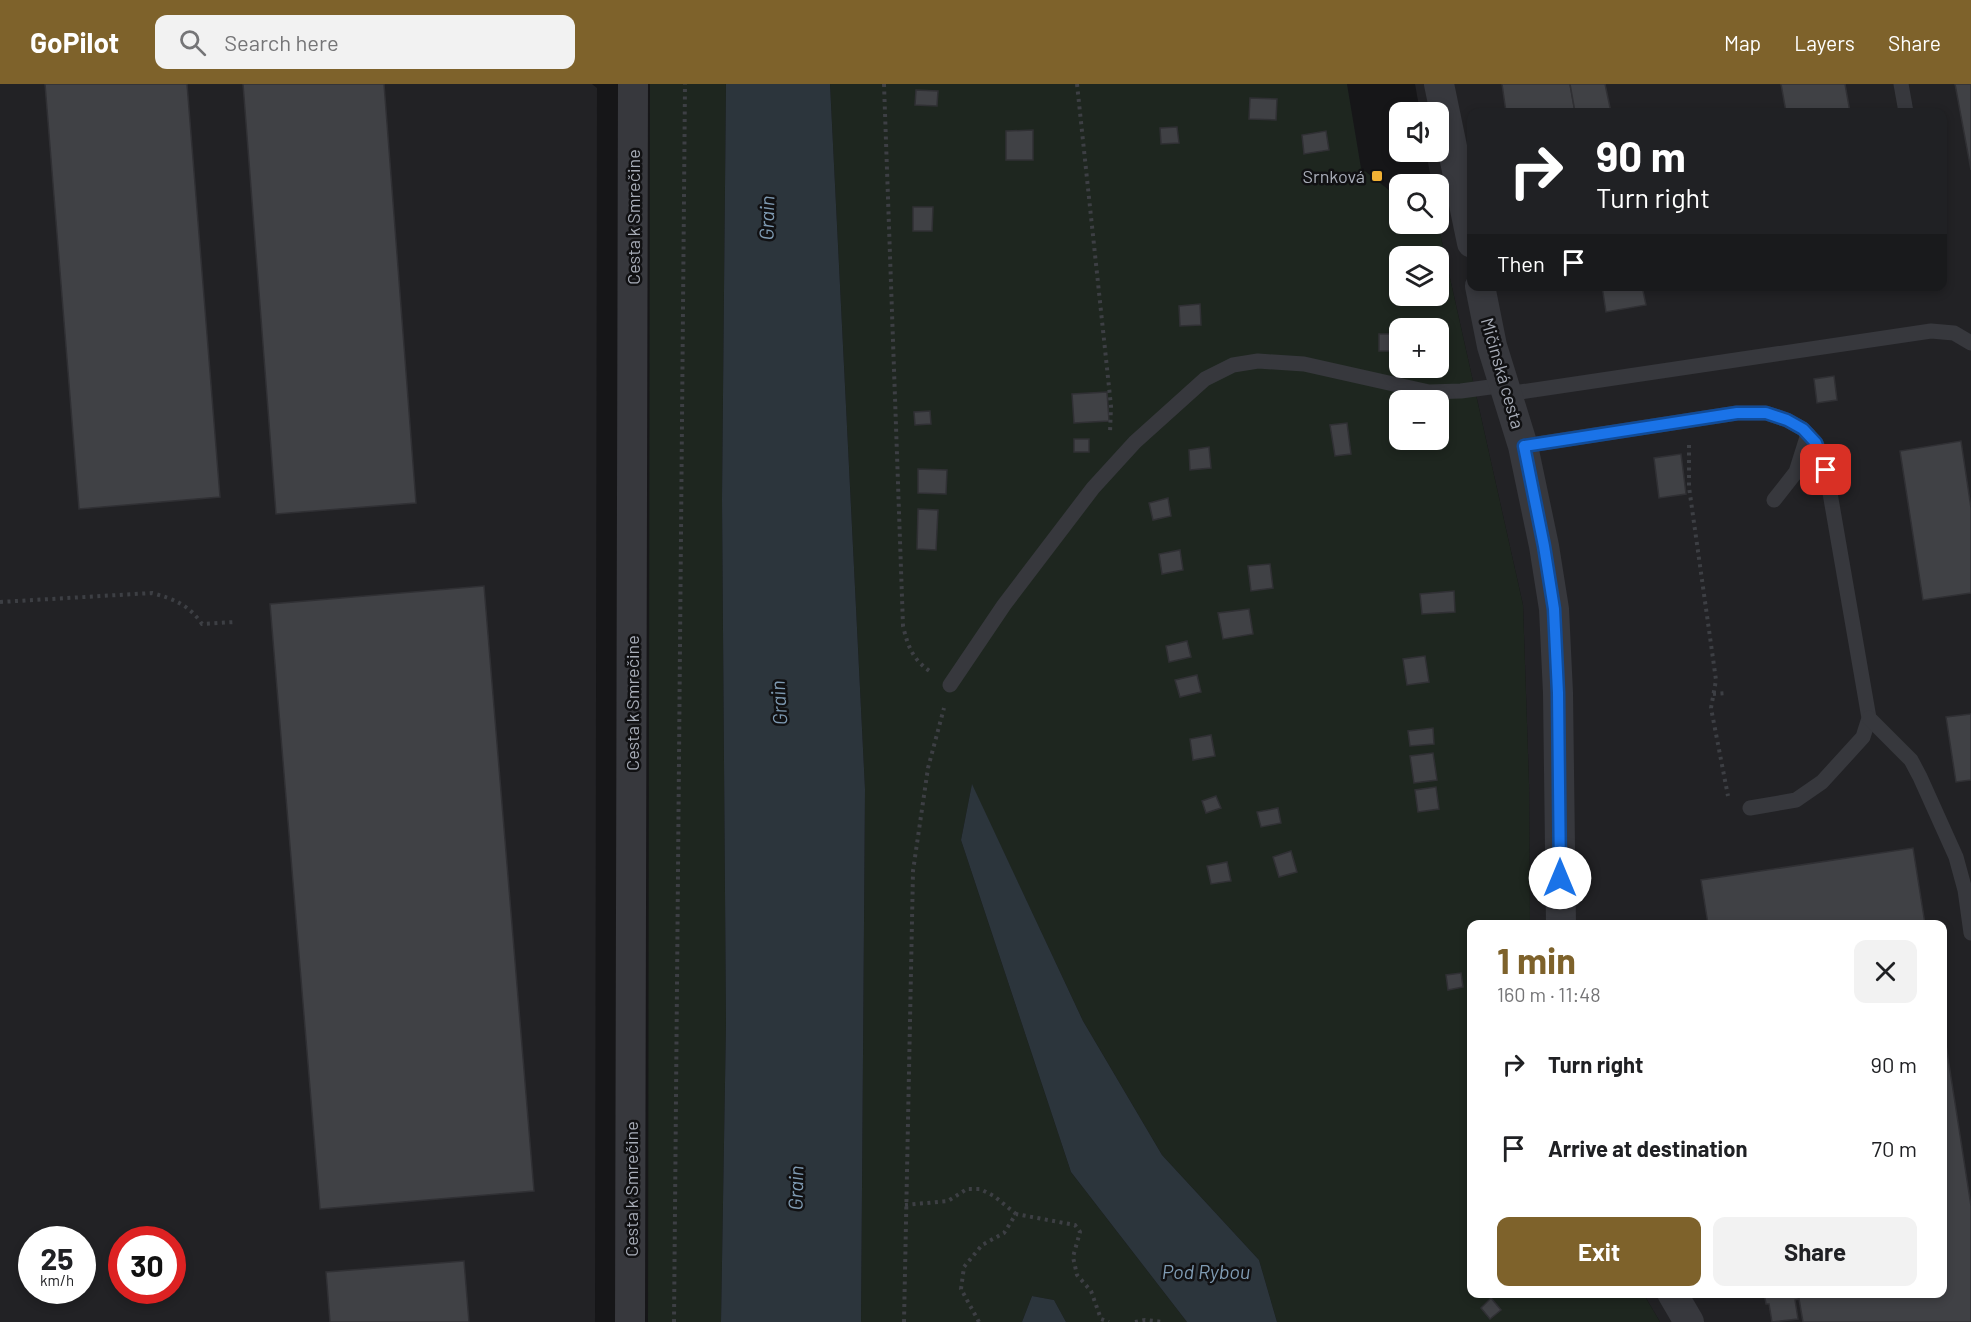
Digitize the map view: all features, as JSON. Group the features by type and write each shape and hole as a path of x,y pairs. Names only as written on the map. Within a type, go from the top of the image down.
{"street":[{"name":"Cesta k Smrečine","path":"630,1322 633,84"},
{"path":"1439,84 1467,219"},
{"name":"Mičinská cesta","path":"1481,291 1492,346 1524,446 1554,609 1558,693 1561,920"},
{"path":"1675,1298 1689,1322"}],"lane":[{"path":"1901,84 1905,108"},
{"path":"950,685 1010,596 1093,488 1135,442 1204,379 1233,365 1258,362 1304,364 1429,392 1506,390 1931,331 1954,333 1971,344"},
{"path":"1524,446 1737,413 1766,413 1787,420 1803,429 1816,443 1826,470 1869,718 1863,737 1846,759 1822,782 1796,800 1750,808"},
{"path":"1774,500 1796,472 1808,434"},
{"path":"1869,718 1911,760 1920,777 1956,857 1965,890 1971,933"}],"path":[{"path":"674,1322 685,84"},
{"path":"884,84 903,626 908,647 922,666 950,685 928,768 913,871 904,1322"},
{"path":"1077,84 1111,406 1109,436"},
{"path":"1686,421 1689,447 1689,487 1716,680 1711,708 1728,796 1750,808"},
{"path":"0,602 152,593 171,598 194,612 202,624 235,622"},
{"path":"1713,694 1726,693"},
{"path":"905,1205 948,1201 967,1189 980,1189 994,1196 1016,1214 1075,1225 1080,1232 1073,1257 1077,1275 1091,1291 1101,1319 1109,1322"},
{"path":"979,1322 961,1289 964,1267 982,1245 1004,1233 1016,1214"},
{"path":"1135,1322 1145,1320 1163,1322"}],"shaded area":[{"path":"0,84 592,84 597,88 595,1322 0,1322"},
{"path":"650,84 726,84 722,499 726,1023 721,1322 648,1322"},
{"path":"830,84 1347,84 1361,168 1389,190 1389,234 1440,234 1443,246 1389,246 1389,306 1449,306 1449,274 1523,605 1529,783 1530,920 1467,920 1467,1298 1646,1298 1660,1322 1277,1322 1259,1260 1162,1155 1083,1021 972,785 961,840 1071,1172 1187,1322 1066,1322 1054,1300 1032,1296 1022,1322 861,1322 865,789"},
{"path":"1415,84 1971,84 1971,1322 1660,1322 1646,1298 1947,1298 1947,920 1530,920 1529,783 1523,605 1449,274 1449,246 1443,246 1440,234 1449,234 1449,174 1430,174 1428,162 1449,162 1449,102 1418,102"}],"water":[{"name":"Grain","path":"726,84 830,84 865,789 861,1322 721,1322 726,1023 722,499"},
{"name":"Pod Rybou","path":"972,784 1083,1021 1162,1155 1259,1260 1277,1322 1187,1322 1071,1172 961,840"},
{"path":"1032,1296 1054,1300 1066,1322 1022,1322"}],"building":[{"path":"45,84 187,84 220,497 79,509"},
{"path":"243,84 384,84 416,503 276,514"},
{"path":"1502,84 1570,84 1574,108 1505,108"},
{"path":"1570,84 1605,84 1610,108 1574,108"},
{"path":"1781,84 1845,84 1849,108 1785,108"},
{"path":"1955,84 1971,84 1971,170"},
{"path":"916,90 938,91 937,106 915,105"},
{"path":"1250,98 1277,99 1276,120 1249,119"},
{"path":"1177,127 1179,143 1161,144 1160,128"},
{"path":"1033,130 1033,160 1006,160 1006,131"},
{"path":"1326,131 1329,150 1304,154 1302,135"},
{"path":"913,207 933,207 932,231 913,231"},
{"path":"1603,291 1643,291 1646,305 1606,312"},
{"path":"1200,304 1201,325 1180,326 1179,306"},
{"path":"1379,334 1389,334 1389,351 1379,351"},
{"path":"1834,376 1837,400 1817,403 1814,379"},
{"path":"1107,392 1109,421 1074,423 1072,394"},
{"path":"930,411 931,424 915,425 914,412"},
{"path":"1347,423 1351,454 1335,456 1330,425"},
{"path":"1074,439 1089,439 1089,452 1074,452"},
{"path":"1961,441 1971,508 1971,593 1923,600 1900,451"},
{"path":"1209,447 1211,468 1190,470 1189,450"},
{"path":"1681,454 1686,494 1659,498 1654,458"},
{"path":"918,469 947,470 946,494 918,493"},
{"path":"1168,498 1171,516 1153,520 1149,503"},
{"path":"918,509 938,510 936,550 917,549"},
{"path":"1180,550 1183,570 1162,574 1159,554"},
{"path":"1270,564 1273,588 1251,591 1248,566"},
{"path":"484,586 534,1191 320,1209 270,604"},
{"path":"1454,591 1455,612 1422,614 1420,594"},
{"path":"1249,609 1253,634 1223,639 1218,613"},
{"path":"1187,641 1191,657 1169,662 1166,646"},
{"path":"1425,656 1429,682 1407,685 1403,659"},
{"path":"1197,675 1201,692 1180,697 1175,680"},
{"path":"1971,714 1971,780 1956,782 1946,717"},
{"path":"1433,728 1434,744 1410,746 1408,731"},
{"path":"1211,735 1215,756 1193,760 1190,739"},
{"path":"1433,753 1437,780 1414,783 1410,756"},
{"path":"1436,787 1439,809 1418,812 1415,790"},
{"path":"1216,796 1221,808 1206,813 1202,801"},
{"path":"1278,808 1281,823 1261,827 1257,812"},
{"path":"1913,848 1924,920 1707,920 1701,880"},
{"path":"1291,851 1297,872 1279,877 1273,857"},
{"path":"1227,862 1231,881 1211,884 1207,866"},
{"path":"1461,973 1463,987 1448,990 1446,975"},
{"path":"1947,1051 1971,1206 1971,1322 1803,1322 1799,1299 1795,1300 1798,1319 1772,1322 1769,1304 1766,1304 1765,1298 1947,1298"},
{"path":"464,1261 469,1322 330,1322 326,1272"},
{"path":"1491,1298 1501,1310 1490,1319 1481,1308"}],"place":[{"name":"Srnková","path":"1377,176"}],"route":[{"path":"1560,878 1558,693 1554,609 1524,446 1737,413 1766,413 1787,420 1803,429 1816,443 1826,470"}]}
